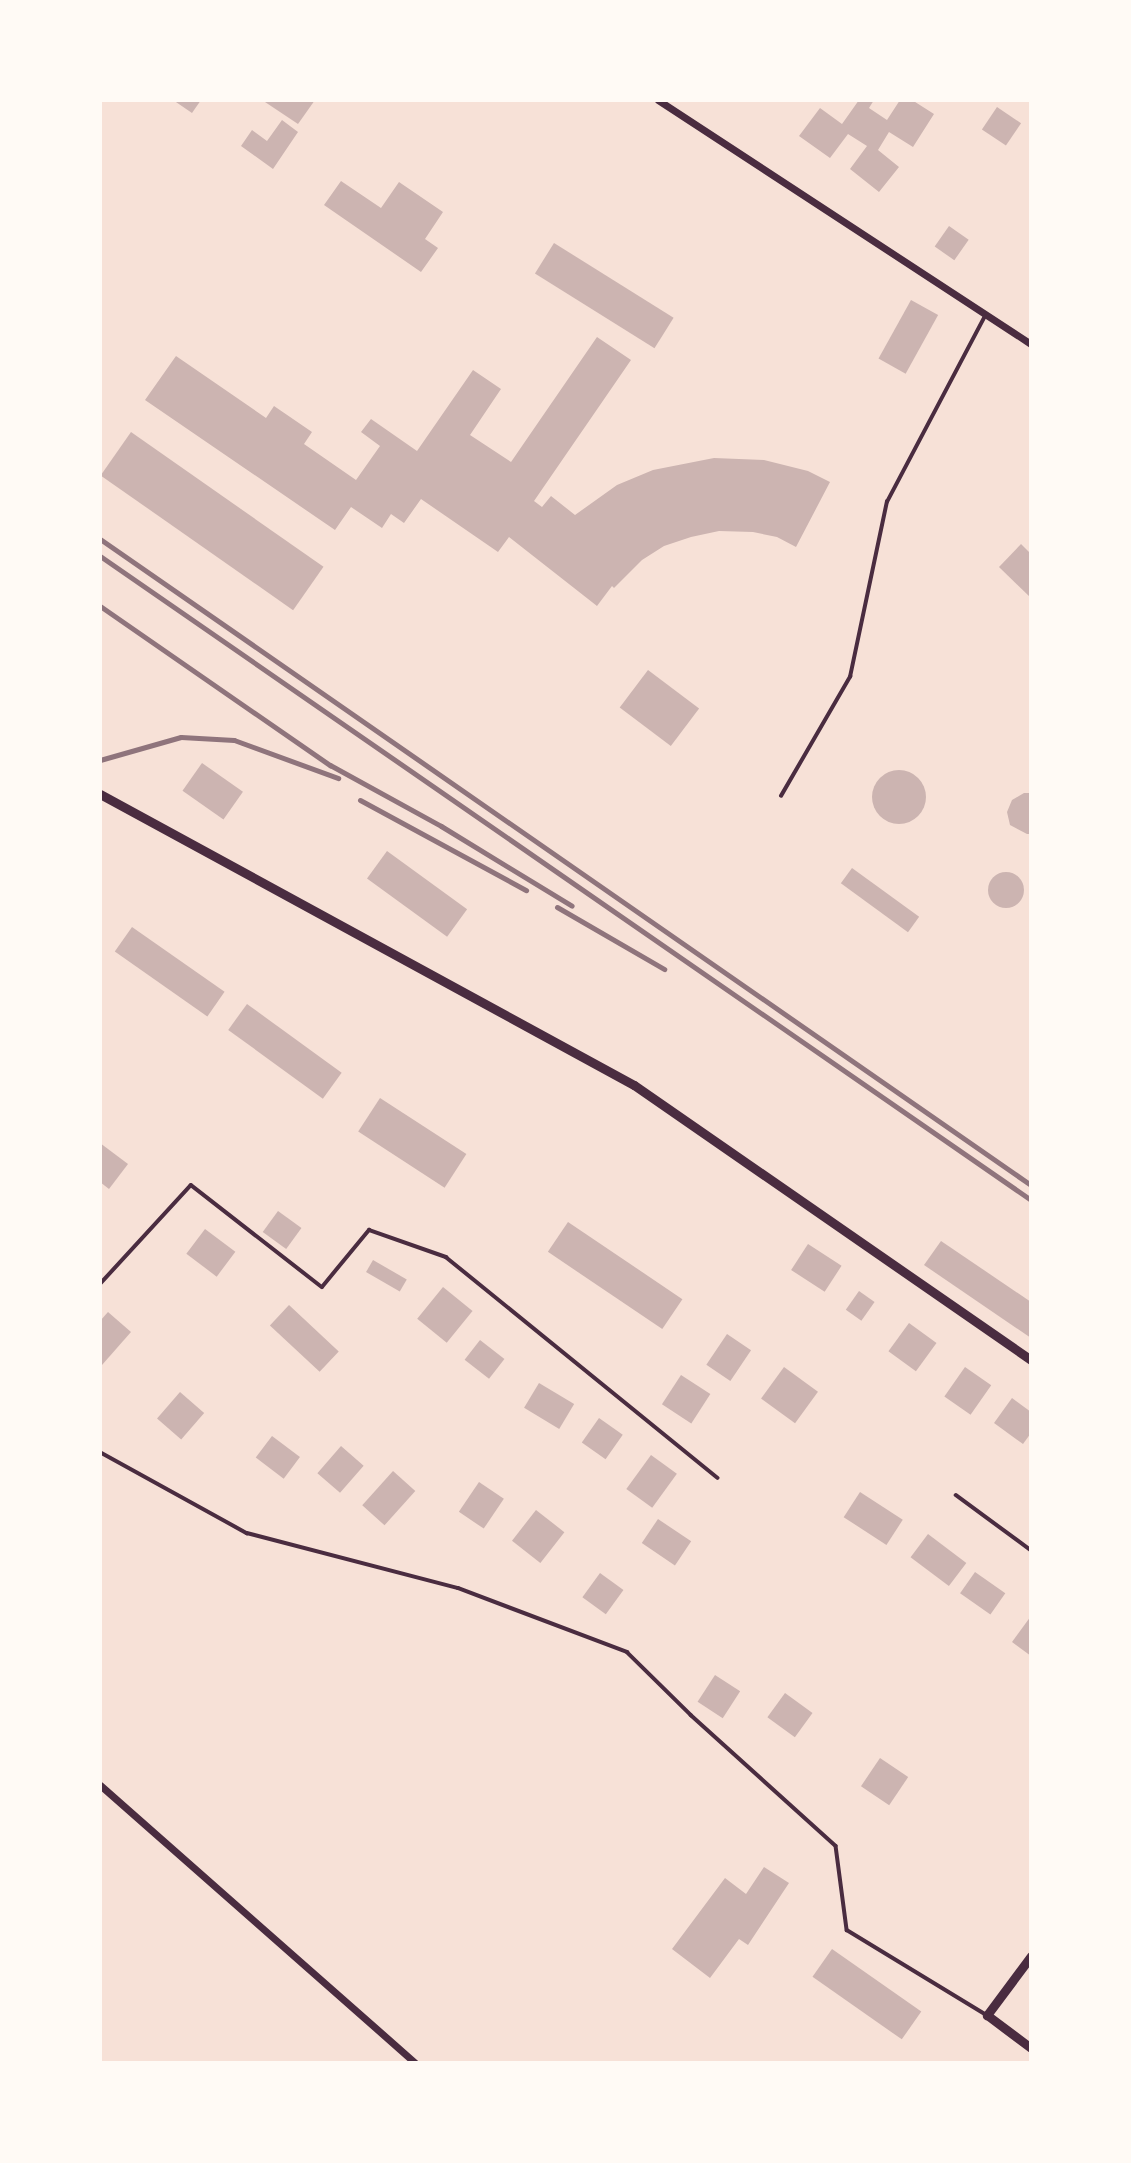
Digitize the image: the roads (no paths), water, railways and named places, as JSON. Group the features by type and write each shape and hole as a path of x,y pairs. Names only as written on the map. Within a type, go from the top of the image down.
{"street":[{"path":"658,100 1031,344"},
{"path":"100,794 634,1085 1031,1360"},
{"path":"100,1786 415,2063"},
{"path":"1031,1956 986,2015 1031,2048"}],"lane":[{"path":"781,796 850,677 887,502 986,314"},
{"path":"100,1284 191,1185 322,1287 369,1230 446,1257 718,1478"},
{"path":"100,1452 247,1533 458,1588 627,1652 691,1716 836,1846 847,1930 986,2015"},
{"path":"956,1495 1031,1550"}],"railway":[{"path":"100,539 1031,1185"},
{"path":"100,556 1031,1200"},
{"path":"100,606 330,765 441,826 572,906"},
{"path":"100,760 181,737 234,740 338,778"},
{"path":"360,800 526,890"},
{"path":"557,907 664,969"}]}
